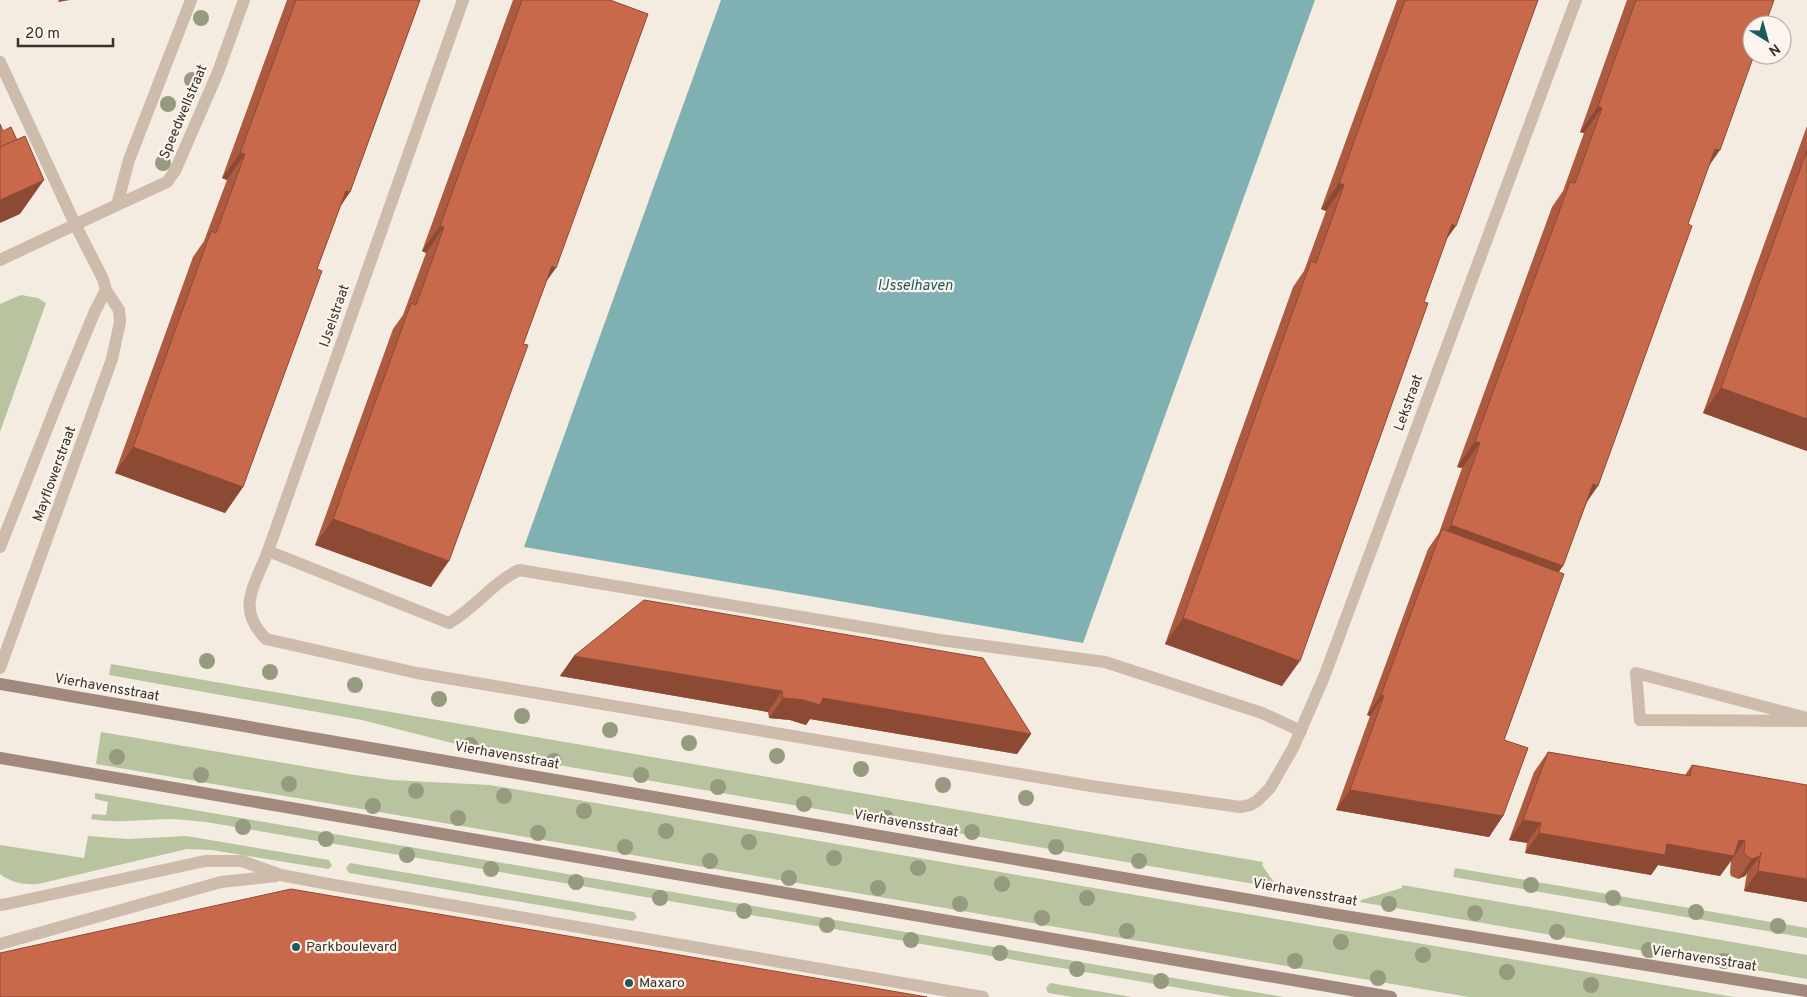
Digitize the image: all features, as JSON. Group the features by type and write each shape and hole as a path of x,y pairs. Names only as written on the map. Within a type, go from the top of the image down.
{"main road":[{"name":"Vierhavensstraat","path":"0,684 1332,914 1807,991"},
{"path":"0,758 1391,997"}],"street":[{"path":"117,205 129,160 191,0"},
{"name":"Speedwellstraat","path":"0,260 167,182 175,171 218,72 244,0"},
{"name":"IJselstraat","path":"463,0 249,600 250,614 256,628 266,639 417,673 1091,786 1240,807 1250,805"},
{"name":"Lekstraat","path":"1250,805 1263,796 1270,788 1293,748 1324,676 1576,0"},
{"name":"Mayflowerstraat","path":"0,62 76,226 103,279 106,290 119,310 120,322 112,359 0,668"},
{"name":"Mayflowerstraat","path":"0,547 95,310 106,290"},
{"path":"268,551 449,623 459,617 505,577 519,570 940,640 1105,662 1262,713 1301,731"},
{"path":"1636,673 1807,719 1640,720 1636,673"},
{"path":"0,904 205,861 242,862 282,875 641,937 863,982 983,997"},
{"path":"0,944 221,882 282,875"}],"green space":[{"path":"21,295 38,298 46,303 0,432 0,304"},
{"path":"111,664 1263,862 1262,865 1278,888 491,753 362,720 109,675"},
{"path":"101,732 355,775 392,780 490,785 1734,997 1469,997 96,764"},
{"path":"95,793 1284,997 1232,997 206,822 174,819 122,821 91,819 92,814 106,815 108,802 95,799"},
{"path":"88,836 128,839 186,836 329,860 332,866 328,869 212,850 187,849 38,884 18,883 0,874 0,845 84,858"},
{"path":"350,863 634,912 637,917 633,921 349,873 346,868"},
{"path":"1455,868 1807,928 1807,938 1453,877"},
{"path":"1402,885 1807,955 1807,979 1360,902 1361,900 1402,888"},
{"path":"1050,983 1132,997 1073,997 1048,993 1046,988"}],"water":[{"name":"IJsselhaven","path":"721,0 1315,0 1083,643 524,547"}],"building":[{"path":"296,0 420,0 350,192 346,191 317,269 322,271 243,487 133,447 211,231 216,233 245,154 240,153"},
{"path":"522,0 610,0 648,14 556,268 552,266 523,344 528,345 449,561 333,519 411,303 416,305 444,227 440,226"},
{"path":"1405,0 1538,0 1456,226 1452,224 1424,302 1428,303 1300,661 1183,618 1311,261 1316,263 1344,185 1339,183"},
{"path":"1636,0 1774,0 1769,15 1742,15 1742,65 1750,65 1720,150 1715,149 1688,224 1692,226 1598,486 1593,484 1563,566 1451,525 1480,443 1475,441 1570,182 1575,183 1602,108 1598,106"},
{"path":"0,124 3,131 11,127 17,140 0,147"},
{"path":"25,136 44,180 0,200 0,147"},
{"path":"1807,150 1807,419 1721,388"},
{"path":"1442,529 1564,574 1504,740 1528,748 1503,816 1350,790 1384,696 1381,695"},
{"path":"644,600 983,658 1031,734 823,698 820,705 804,700 783,698 782,691 574,656"},
{"path":"1548,752 1690,776 1692,765 1807,785 1807,879 1758,871 1761,852 1760,856 1752,859 1745,855 1745,841 1739,840 1734,856 1667,844 1665,855 1539,833 1541,823 1523,820"},
{"name":"Parkboulevard","path":"291,889 927,997 0,997 0,953"}],"place":[{"name":"Parkboulevard","path":"296,947"},
{"name":"Maxaro","path":"629,983"}]}
